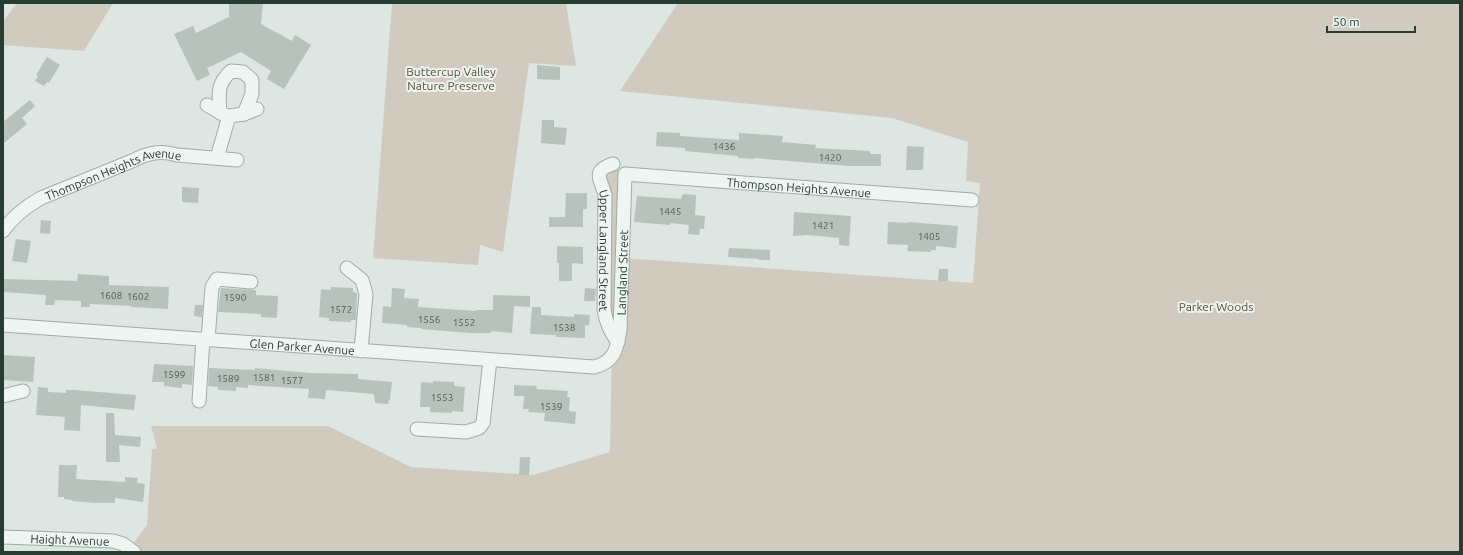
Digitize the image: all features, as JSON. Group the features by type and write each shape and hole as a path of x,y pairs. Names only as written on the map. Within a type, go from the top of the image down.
{"street":[{"path":"217,158 225,115 219,94 222,79 231,71 243,72 252,80 252,94 244,114"},
{"path":"207,105 225,115 244,114 257,109"},
{"name":"Thompson Heights Avenue","path":"3,231 16,214 41,198 132,161 145,154 168,152 237,160"},
{"name":"Upper Langland Street","path":"613,164 603,167 599,174 605,195 605,315 610,330 618,342"},
{"name":"Thompson Heights Avenue","path":"625,174 972,200"},
{"name":"Langland Street","path":"602,365 613,356 620,330 625,174"},
{"path":"347,268 362,280 366,294 361,350"},
{"path":"199,401 212,287 217,279 251,282"},
{"name":"Glen Parker Avenue","path":"3,325 588,367 602,365"},
{"path":"417,429 466,432 479,428 483,423 490,360"},
{"path":"3,396 23,391"},
{"name":"Haight Avenue","path":"3,537 113,541 124,544 134,552"}],"green space":[{"path":"17,3 113,3 84,51 3,45 3,21"},
{"name":"Buttercup Valley Nature Preserve","path":"392,3 566,3 576,66 529,63 503,252 480,245 478,265 373,258"},
{"name":"Parker Woods","path":"678,3 1460,3 1460,552 131,552 130,548 147,525 152,449 157,449 151,426 328,426 411,467 533,475 610,452 612,332 600,181 613,164 618,170 625,174 623,258 973,283 980,183 966,181 968,142 892,118 620,91"}],"building":[{"path":"229,3 263,3 261,24 292,41 295,35 311,45 284,89 267,79 271,71 241,52 207,68 210,75 197,81 174,34 193,26 196,33 229,17"},
{"path":"47,57 60,65 49,83 47,82 44,86 35,81 38,76 36,75"},
{"path":"537,65 560,67 560,80 537,79"},
{"path":"30,100 35,106 22,118 27,124 3,144 3,122"},
{"path":"542,120 554,120 554,127 567,128 565,145 541,143"},
{"path":"657,132 680,133 680,136 739,140 739,133 783,136 782,142 816,145 815,148 870,151 870,154 881,154 881,166 849,166 738,158 738,156 685,151 685,148 656,146"},
{"path":"907,146 924,147 923,170 906,170"},
{"path":"182,187 199,188 198,203 182,202"},
{"path":"566,193 587,193 587,209 583,209 583,227 549,227 549,217 565,217"},
{"path":"682,195 696,195 695,215 705,216 704,229 700,229 699,235 688,234 689,225 634,222 637,196 681,199"},
{"path":"794,212 851,216 849,246 839,245 839,238 808,235 793,236"},
{"path":"41,220 51,221 50,234 40,233"},
{"path":"888,222 958,226 956,248 936,246 936,250 931,250 931,252 907,251 908,245 887,244"},
{"path":"16,239 31,241 27,263 12,261"},
{"path":"557,246 583,247 583,264 572,263 572,281 559,281"},
{"path":"729,248 770,250 770,260 728,257"},
{"path":"939,269 948,269 948,281 938,281"},
{"path":"78,274 109,276 109,285 169,287 168,309 90,304 90,307 81,307 81,301 55,300 54,305 45,305 46,295 3,292 3,279 77,281"},
{"path":"331,287 353,288 353,292 357,293 356,320 351,320 351,322 329,321 329,318 319,317 321,289 331,290"},
{"path":"221,288 256,290 256,295 278,296 277,318 261,317 261,314 218,312"},
{"path":"392,288 405,289 404,298 419,299 418,307 476,311 493,310 493,295 530,296 530,307 514,306 512,333 491,331 491,333 470,333 421,329 407,327 407,325 382,323 383,306 391,307"},
{"path":"585,288 596,289 595,301 584,301"},
{"path":"195,305 203,305 202,317 194,316"},
{"path":"532,307 541,307 541,315 574,317 574,314 590,315 589,326 585,325 585,338 530,334"},
{"path":"3,355 35,357 33,382 3,380"},
{"path":"154,364 193,366 192,385 182,384 182,388 164,386 164,382 152,382"},
{"path":"209,368 255,370 255,368 310,373 358,374 358,379 392,382 390,400 388,404 375,403 374,394 326,390 325,399 308,398 309,389 248,385 248,388 236,387 236,391 218,390 218,387 208,386"},
{"path":"433,381 454,382 454,386 465,387 463,412 430,412 430,407 420,407 421,382 433,383"},
{"path":"514,385 537,386 536,389 568,391 567,397 570,397 569,411 576,412 575,424 544,421 545,413 528,412 529,409 523,409 524,396 514,396"},
{"path":"38,387 48,388 48,392 66,393 66,390 74,390 136,395 134,410 81,405 80,431 64,430 65,417 36,415"},
{"path":"106,413 114,413 115,435 141,437 140,447 119,445 120,462 106,462"},
{"path":"520,457 530,457 529,475 519,475"},
{"path":"59,465 77,465 76,479 125,482 125,477 138,478 137,483 145,484 143,502 115,498 115,503 96,503 72,501 64,499 64,497 58,497"}]}
